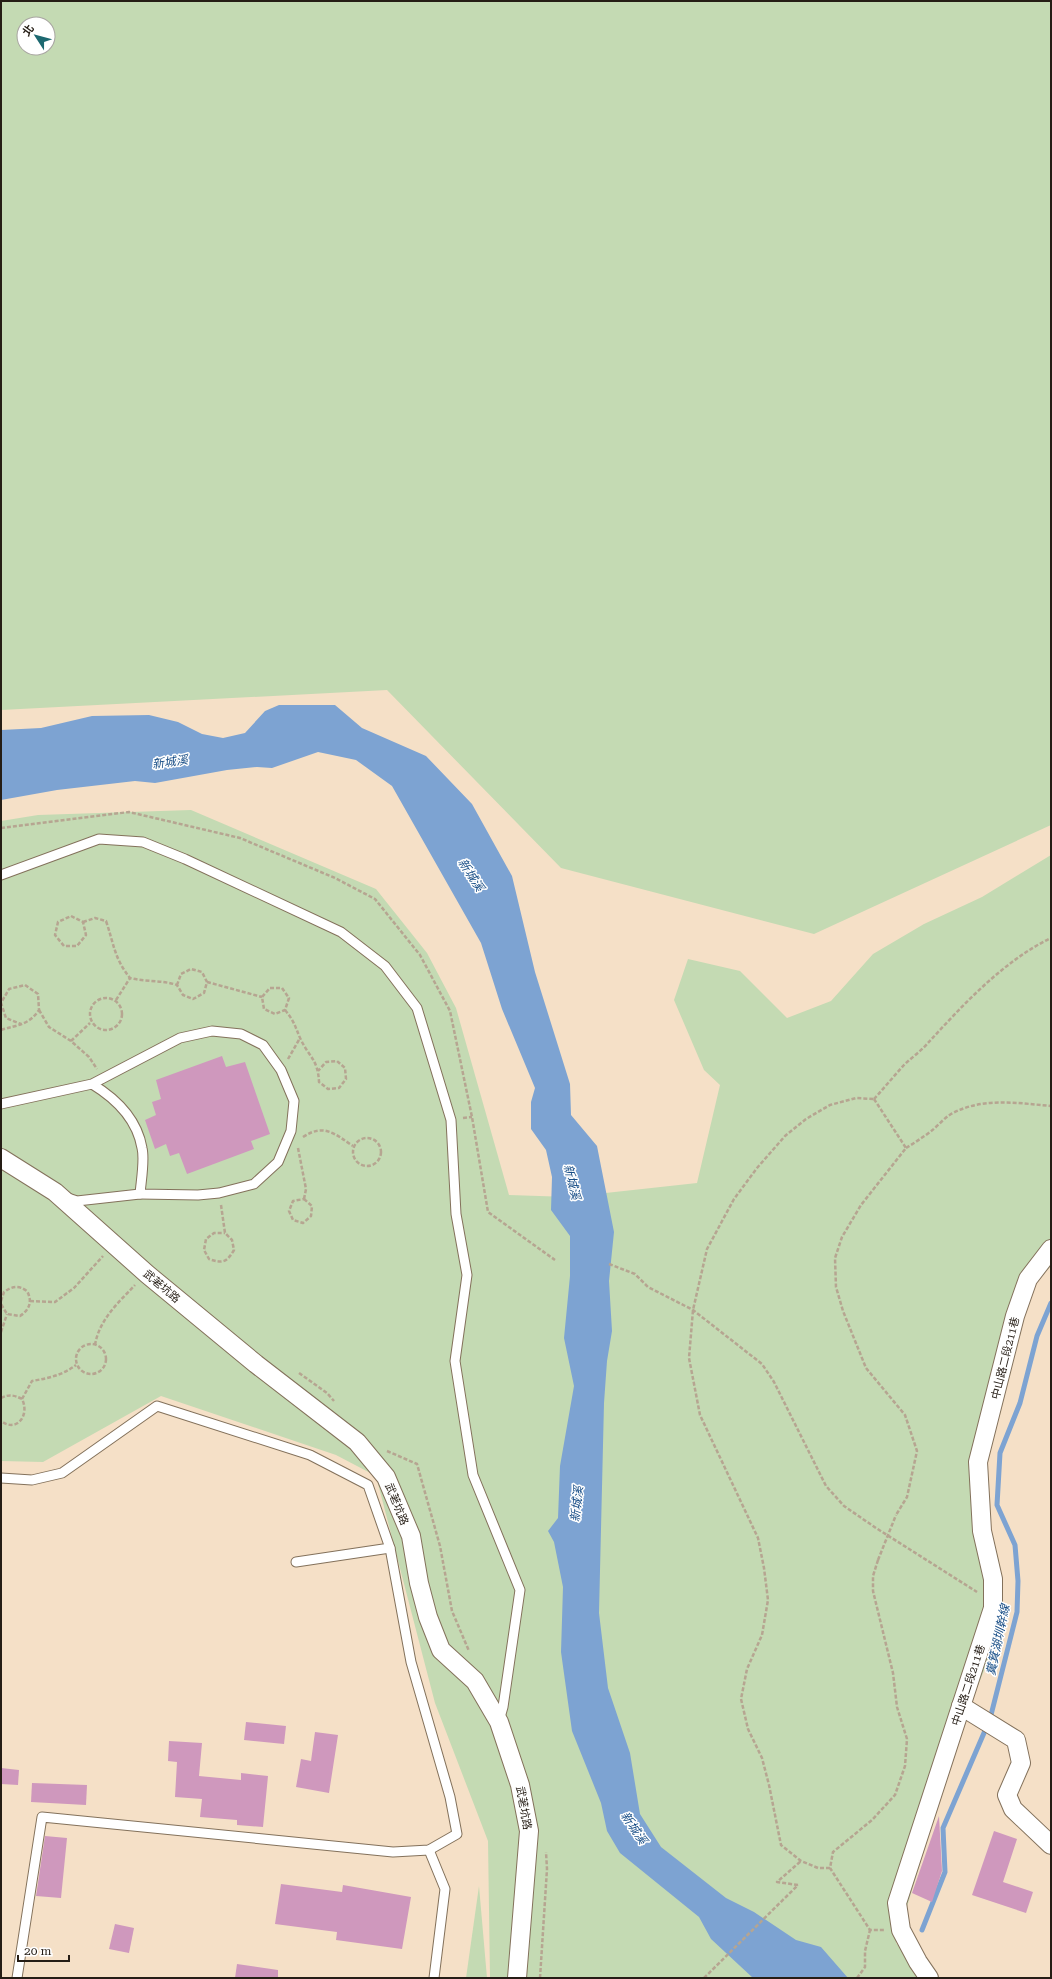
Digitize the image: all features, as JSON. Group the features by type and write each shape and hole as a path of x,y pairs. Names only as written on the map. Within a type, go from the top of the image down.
{"street":[{"name":"武荖坑路","path":"1,1158 55,1192 147,1274 256,1364 357,1442 386,1477 411,1536 428,1617 441,1650 475,1681 499,1722 520,1785 529,1831 517,1978"},
{"name":"中山路二段211巷","path":"929,1978 918,1962 901,1930 897,1904 975,1714 993,1608 993,1579 982,1531 978,1462 1015,1316 1028,1279 1051,1249"},
{"path":"975,1714 1016,1740 1021,1763 1007,1795 1013,1809 1051,1845"}],"lane":[{"path":"1,875 99,839 143,842 185,859 341,932 385,966 417,1008 451,1120 456,1214 467,1275 455,1361 473,1475 520,1590 503,1707 499,1722"},
{"path":"1,1104 92,1084 180,1038 212,1031 241,1034 263,1045 281,1070 294,1101 291,1131 278,1162 254,1184 198,1195 140,1194 78,1201 55,1192"},
{"path":"92,1084 111,1096 131,1120 143,1148 140,1194"},
{"path":"1,1478 32,1480 62,1473 156,1406 310,1455 368,1484 390,1548 411,1662 450,1797 457,1834 429,1850 393,1852 42,1817 17,1978"},
{"path":"296,1562 390,1548"},
{"path":"429,1850 445,1889 434,1978"}],"path":[{"path":"83,922 86,935 77,946 64,946 55,935 58,922 71,916 83,922 95,918 106,921 114,951 120,965 130,978 148,982 168,982 178,985"},
{"path":"874,1099 905,1065 926,1045 944,1023 976,993 1035,946 1051,938"},
{"path":"191,969 202,972 207,982 204,993 193,999 183,995 178,985 181,974 191,969"},
{"path":"116,1000 130,978"},
{"path":"207,982 262,997"},
{"path":"21,1024 6,1018 1,1003 9,989 24,985 38,994 39,1010 48,1027 71,1041 89,1057 104,1078"},
{"path":"270,988 282,988 289,998 285,1010 275,1014 264,1009 262,997 270,988"},
{"path":"101,997 116,1000 122,1010 121,1022 112,1030 100,1030 90,1023 89,1008 101,997"},
{"path":"1,1030 33,1020 39,1010"},
{"path":"285,1010 295,1022 300,1038 308,1053 315,1060 319,1082 328,1089 339,1088 346,1079 345,1068 337,1061 326,1062 318,1071"},
{"path":"71,1041 90,1023"},
{"path":"281,1070 300,1038"},
{"path":"830,1868 818,1868 801,1861 781,1845 770,1785 762,1758 748,1730 741,1699 747,1668 762,1635 768,1600 758,1538 700,1415 689,1358 693,1310 707,1248 734,1199 757,1168 785,1136 806,1119 830,1105 856,1098 874,1099"},
{"path":"874,1099 906,1148"},
{"path":"857,1978 865,1968 865,1951 870,1930 830,1868 833,1852 872,1820 895,1795 904,1766 907,1739 897,1707 893,1673 873,1592 873,1576 896,1515 907,1497 917,1451 904,1415 866,1368 843,1311 836,1287 835,1258 842,1237 861,1205 906,1148 950,1115 969,1106 980,1103 1008,1102 1051,1106"},
{"path":"472,1117 488,1212 555,1260"},
{"path":"291,1131 302,1138 313,1130 325,1130 353,1146"},
{"path":"291,1131 296,1143 303,1170 306,1189 304,1199"},
{"path":"371,1137 379,1143 382,1153 378,1162 368,1166 359,1164 352,1156 353,1146 360,1138 371,1137"},
{"path":"219,1192 225,1233 232,1240 234,1250 229,1259 219,1262 209,1259 204,1250 206,1239 214,1233 225,1233"},
{"path":"304,1199 312,1206 311,1216 303,1223 293,1220 289,1211 293,1201 304,1199"},
{"path":"30,1301 55,1302 74,1288 114,1244"},
{"path":"609,1264 635,1274 648,1287 693,1310 762,1364 774,1382 826,1486 844,1506 954,1577 978,1594 993,1608"},
{"path":"95,1345 97,1333 114,1306 147,1274"},
{"path":"1,1301 4,1292 13,1287 23,1288 27,1291 30,1301 29,1307 20,1316 7,1314"},
{"path":"1,1304 7,1314 1,1332"},
{"path":"95,1345 101,1349 105,1355 105,1363 95,1374 88,1374 81,1371 76,1364 76,1354 84,1346 95,1345"},
{"path":"22,1399 32,1381 54,1378 68,1371 76,1364"},
{"path":"295,1370 327,1393 338,1405"},
{"path":"1,1398 8,1395 16,1395 22,1399 26,1412 17,1424 9,1425 1,1421"},
{"path":"382,1448 417,1464 440,1546 452,1611 472,1657"},
{"path":"540,1978 547,1869 546,1845"},
{"path":"704,1978 798,1885 777,1882 801,1861"},
{"path":"870,1930 901,1930"}],"green space":[{"path":"1,1 1051,1 1051,825 814,934 561,868 387,690 1,710"},
{"path":"191,810 376,889 427,953 456,1008 509,1195 569,1197 697,1183 720,1085 704,1070 674,1000 688,959 740,971 787,1018 831,1001 873,954 924,924 982,897 1051,855 1051,1266 1032,1285 986,1465 984,1505 999,1561 1002,1608 988,1661 963,1722 896,1943 926,1978 490,1978 488,1841 435,1703 376,1476 336,1455 161,1396 43,1462 1,1461 1,821 38,815"},
{"path":"479,1886 487,1978 466,1978"}],"water":[{"name":"新城溪","path":"279,705 335,705 362,728 426,756 472,804 512,876 535,972 570,1084 571,1115 597,1146 614,1232 609,1281 612,1331 607,1361 604,1403 599,1613 608,1688 630,1753 640,1814 661,1847 726,1898 754,1912 796,1940 821,1947 848,1978 753,1978 711,1939 699,1917 620,1853 607,1831 601,1803 572,1731 561,1652 563,1587 554,1542 548,1531 558,1518 560,1466 574,1386 564,1338 570,1276 570,1236 551,1210 552,1177 546,1150 531,1129 531,1102 535,1088 502,1009 481,943 392,786 356,760 318,752 272,768 257,767 227,770 155,783 135,781 57,790 1,800 1,730 41,728 92,716 149,715 178,722 202,734 223,738 245,733 265,711"}],"building":[{"path":"222,1056 226,1067 245,1062 270,1134 251,1141 254,1149 187,1174 179,1153 170,1156 166,1144 155,1149 145,1120 156,1115 152,1102 161,1099 156,1080"},
{"path":"246,1722 286,1726 284,1744 244,1740"},
{"path":"315,1732 338,1735 329,1793 296,1787 301,1759 311,1761"},
{"path":"169,1741 202,1743 199,1776 241,1780 241,1773 268,1776 263,1827 237,1825 237,1820 200,1817 202,1799 175,1797 177,1762 168,1761"},
{"path":"1,1768 19,1770 18,1785 1,1784"},
{"path":"32,1783 87,1785 86,1805 31,1802"},
{"path":"939,1816 942,1871 932,1902 912,1893"},
{"path":"994,1831 1017,1839 1003,1882 1033,1892 1026,1913 972,1895"},
{"path":"45,1836 67,1838 61,1898 36,1896"},
{"path":"281,1884 342,1892 343,1885 411,1897 402,1949 336,1940 337,1932 275,1924"},
{"path":"115,1924 134,1928 129,1953 109,1949"},
{"path":"237,1964 278,1970 278,1978 235,1978"}],"waterway":[{"name":"糞箕湖圳幹線","path":"990,1719 1017,1612 1018,1581 1015,1545 997,1505 1000,1453 1020,1403 1037,1336 1051,1303"},
{"name":"糞箕湖圳幹線","path":"922,1930 945,1872 943,1828 987,1726"}]}
